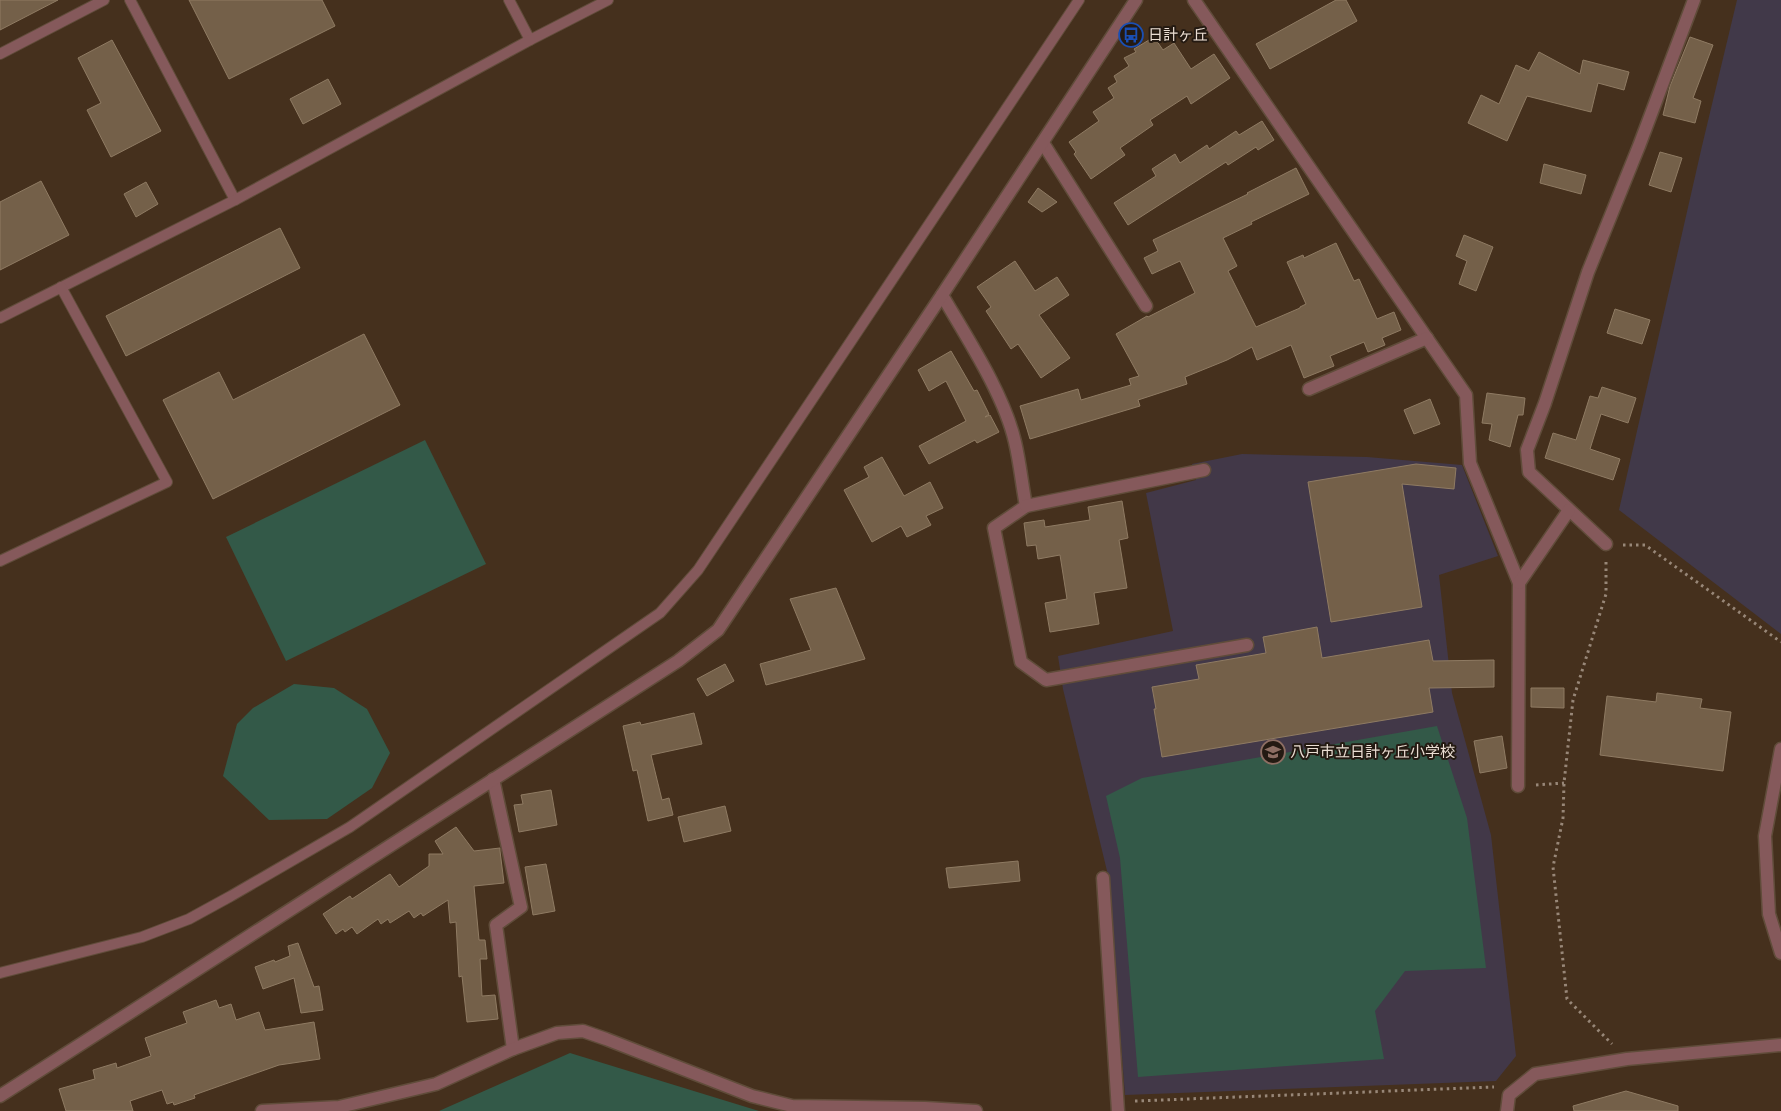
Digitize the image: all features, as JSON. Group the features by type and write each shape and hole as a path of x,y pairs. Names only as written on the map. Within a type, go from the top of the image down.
{"street":[{"path":"0,1096 678,661 718,630 1136,0"},
{"path":"1194,0 1466,395 1470,463 1519,582 1518,786"},
{"path":"1606,544 1529,472 1527,450 1545,403 1588,272 1639,146 1694,0"},
{"path":"1042,143 1146,306"},
{"path":"942,295 977,354 1002,406 1015,441 1026,506"},
{"path":"1309,389 1427,338"},
{"path":"1204,470 1026,506 994,528 1020,662 1046,680 1247,645"},
{"path":"1519,582 1569,510"},
{"path":"1781,749 1765,836 1769,914 1781,954"},
{"path":"493,779 521,907 496,925 513,1049"},
{"path":"1103,878 1117,1106"},
{"path":"262,1111 339,1107 436,1084 513,1049 556,1033 583,1032 606,1038 752,1096 792,1106 925,1108 976,1111"},
{"path":"1506,1111 1509,1096 1535,1074 1627,1059 1781,1045"}],"lane":[{"path":"0,54 104,0"},
{"path":"130,0 235,200"},
{"path":"509,0 530,40"},
{"path":"0,318 235,200 530,40 608,0"},
{"path":"0,974 142,937 189,919 350,827 660,613 698,570 1079,0"},
{"path":"0,561 167,482 61,287"}],"path":[{"path":"1627,1059 1567,999 1553,867 1563,818 1564,783 1573,700 1606,594 1606,544 1646,545 1781,642"},
{"path":"1518,786 1564,783"},
{"path":"1117,1106 1502,1086"}],"shaded area":[{"path":"1737,0 1781,0 1781,634 1619,510"},
{"name":"八戸市立日計ヶ丘小学校","path":"1242,454 1367,457 1462,465 1498,556 1439,575 1452,693 1491,835 1516,1056 1496,1081 1125,1095 1108,875 1063,689 1058,656 1173,631 1146,493 1196,480 1192,464"}],"green space":[{"path":"425,440 486,564 286,661 226,537"},
{"path":"294,684 334,688 367,709 390,753 372,788 327,819 269,820 223,776 237,724 253,708"},
{"path":"1437,726 1467,818 1486,968 1405,971 1375,1011 1384,1059 1138,1077 1120,858 1106,796 1142,778"},
{"path":"570,1053 759,1111 439,1111"}],"building":[{"path":"0,0 58,0 0,30"},
{"path":"189,0 322,0 335,26 229,79"},
{"path":"1336,0 1346,0 1357,21 1270,69 1256,44"},
{"path":"1154,37 1163,50 1174,43 1191,69 1214,54 1230,78 1191,104 1187,96 1150,120 1153,125 1120,148 1125,155 1091,179 1074,154 1076,152 1069,142 1099,121 1093,112 1114,98 1108,88 1117,82 1114,76 1129,66 1124,58 1136,52 1134,49"},
{"path":"1690,37 1713,45 1693,98 1701,101 1695,123 1663,115 1670,86"},
{"path":"112,40 161,131 111,157 87,110 101,103 78,58"},
{"path":"1539,52 1580,74 1583,60 1629,72 1624,90 1598,83 1591,112 1527,96 1507,141 1468,123 1481,95 1499,104 1516,65 1529,71"},
{"path":"328,79 341,104 303,124 290,99"},
{"path":"1262,121 1274,140 1258,150 1256,147 1228,165 1226,162 1128,225 1114,203 1156,176 1152,169 1175,154 1180,163 1207,145 1209,149 1236,131 1239,135"},
{"path":"1660,152 1682,158 1671,192 1649,185"},
{"path":"1544,164 1586,175 1581,194 1540,183"},
{"path":"1296,168 1309,194 1223,238 1237,266 1228,271 1256,327 1306,304 1287,262 1303,255 1304,258 1336,243 1354,281 1359,279 1377,319 1394,312 1401,330 1382,338 1385,345 1368,352 1364,342 1330,356 1334,366 1304,378 1291,345 1257,360 1252,347 1227,360 1185,377 1187,384 1138,400 1140,406 1030,439 1020,406 1078,389 1081,400 1131,385 1129,379 1139,376 1116,334 1147,316 1195,293 1180,261 1152,274 1144,258 1158,251 1153,240 1248,194"},
{"path":"41,181 69,235 0,270 0,202"},
{"path":"146,182 158,204 136,217 124,194"},
{"path":"1038,188 1057,202 1042,212 1028,202"},
{"path":"280,228 300,268 126,356 106,316"},
{"path":"1464,235 1493,247 1476,291 1459,284 1467,261 1456,256"},
{"path":"1015,261 1035,291 1057,277 1069,295 1039,315 1070,358 1041,378 1018,344 1011,349 986,311 991,307 977,287"},
{"path":"1615,309 1650,320 1642,344 1607,333"},
{"path":"364,334 400,405 213,499 163,400 219,372 233,400"},
{"path":"951,351 974,391 977,390 989,414 985,417 990,415 999,432 977,443 975,440 929,464 919,446 966,421 946,381 929,391 918,370"},
{"path":"1602,387 1636,398 1628,423 1601,414 1590,449 1620,459 1613,480 1545,458 1553,433 1576,440 1590,396 1598,398"},
{"path":"1487,393 1525,398 1523,415 1518,415 1510,447 1489,440 1492,424 1482,423"},
{"path":"1430,399 1440,424 1414,434 1404,410"},
{"path":"882,457 904,496 930,482 943,508 926,516 931,525 907,537 901,526 872,542 844,490 869,477 864,467"},
{"path":"1416,464 1456,468 1454,489 1402,484 1422,607 1331,622 1308,482"},
{"path":"1122,501 1128,538 1119,540 1127,588 1094,593 1099,624 1050,632 1045,603 1067,599 1060,555 1038,559 1036,545 1027,546 1024,523 1044,520 1045,527 1090,520 1088,507"},
{"path":"836,588 865,659 766,685 760,664 811,650 790,599"},
{"path":"1317,627 1322,658 1429,640 1433,661 1494,660 1494,687 1429,688 1433,712 1162,757 1152,687 1199,679 1196,665 1266,653 1263,637"},
{"path":"725,664 734,681 707,696 697,679"},
{"path":"1531,688 1564,688 1564,708 1531,707"},
{"path":"1657,693 1702,699 1700,708 1731,712 1723,771 1600,755 1607,696 1656,702"},
{"path":"694,713 702,744 651,755 662,800 669,798 673,815 648,821 637,770 633,771 623,726 640,722 641,725"},
{"path":"1502,736 1507,768 1480,773 1474,741"},
{"path":"551,790 557,825 519,832 514,805 523,804 521,795"},
{"path":"725,806 731,831 684,842 678,817"},
{"path":"456,827 474,851 500,848 504,883 474,886 479,940 485,940 487,959 480,959 482,996 495,995 498,1019 467,1022 462,976 459,977 456,922 450,923 448,900 423,916 421,913 414,918 409,911 390,923 388,919 381,924 378,919 357,934 352,927 345,932 343,929 336,934 323,914 350,896 352,899 390,874 399,887 429,866 429,854 443,854 435,841"},
{"path":"1018,861 1020,881 949,888 946,868"},
{"path":"546,864 555,911 533,915 525,867"},
{"path":"298,943 314,987 319,986 323,1010 301,1013 294,978 263,989 255,967 290,956 288,946"},
{"path":"216,1000 219,1008 231,1004 236,1020 259,1012 265,1030 314,1022 320,1059 279,1065 194,1095 195,1098 174,1105 173,1102 167,1104 162,1090 130,1101 133,1111 66,1111 59,1089 95,1079 93,1070 116,1063 117,1068 151,1056 145,1038 187,1023 183,1012"},
{"path":"1626,1091 1678,1106 1678,1111 1574,1111 1573,1106"}],"place":[{"name":"日計ヶ丘","path":"1131,35"},
{"name":"八戸市立日計ヶ丘小学校","path":"1273,752"}]}
